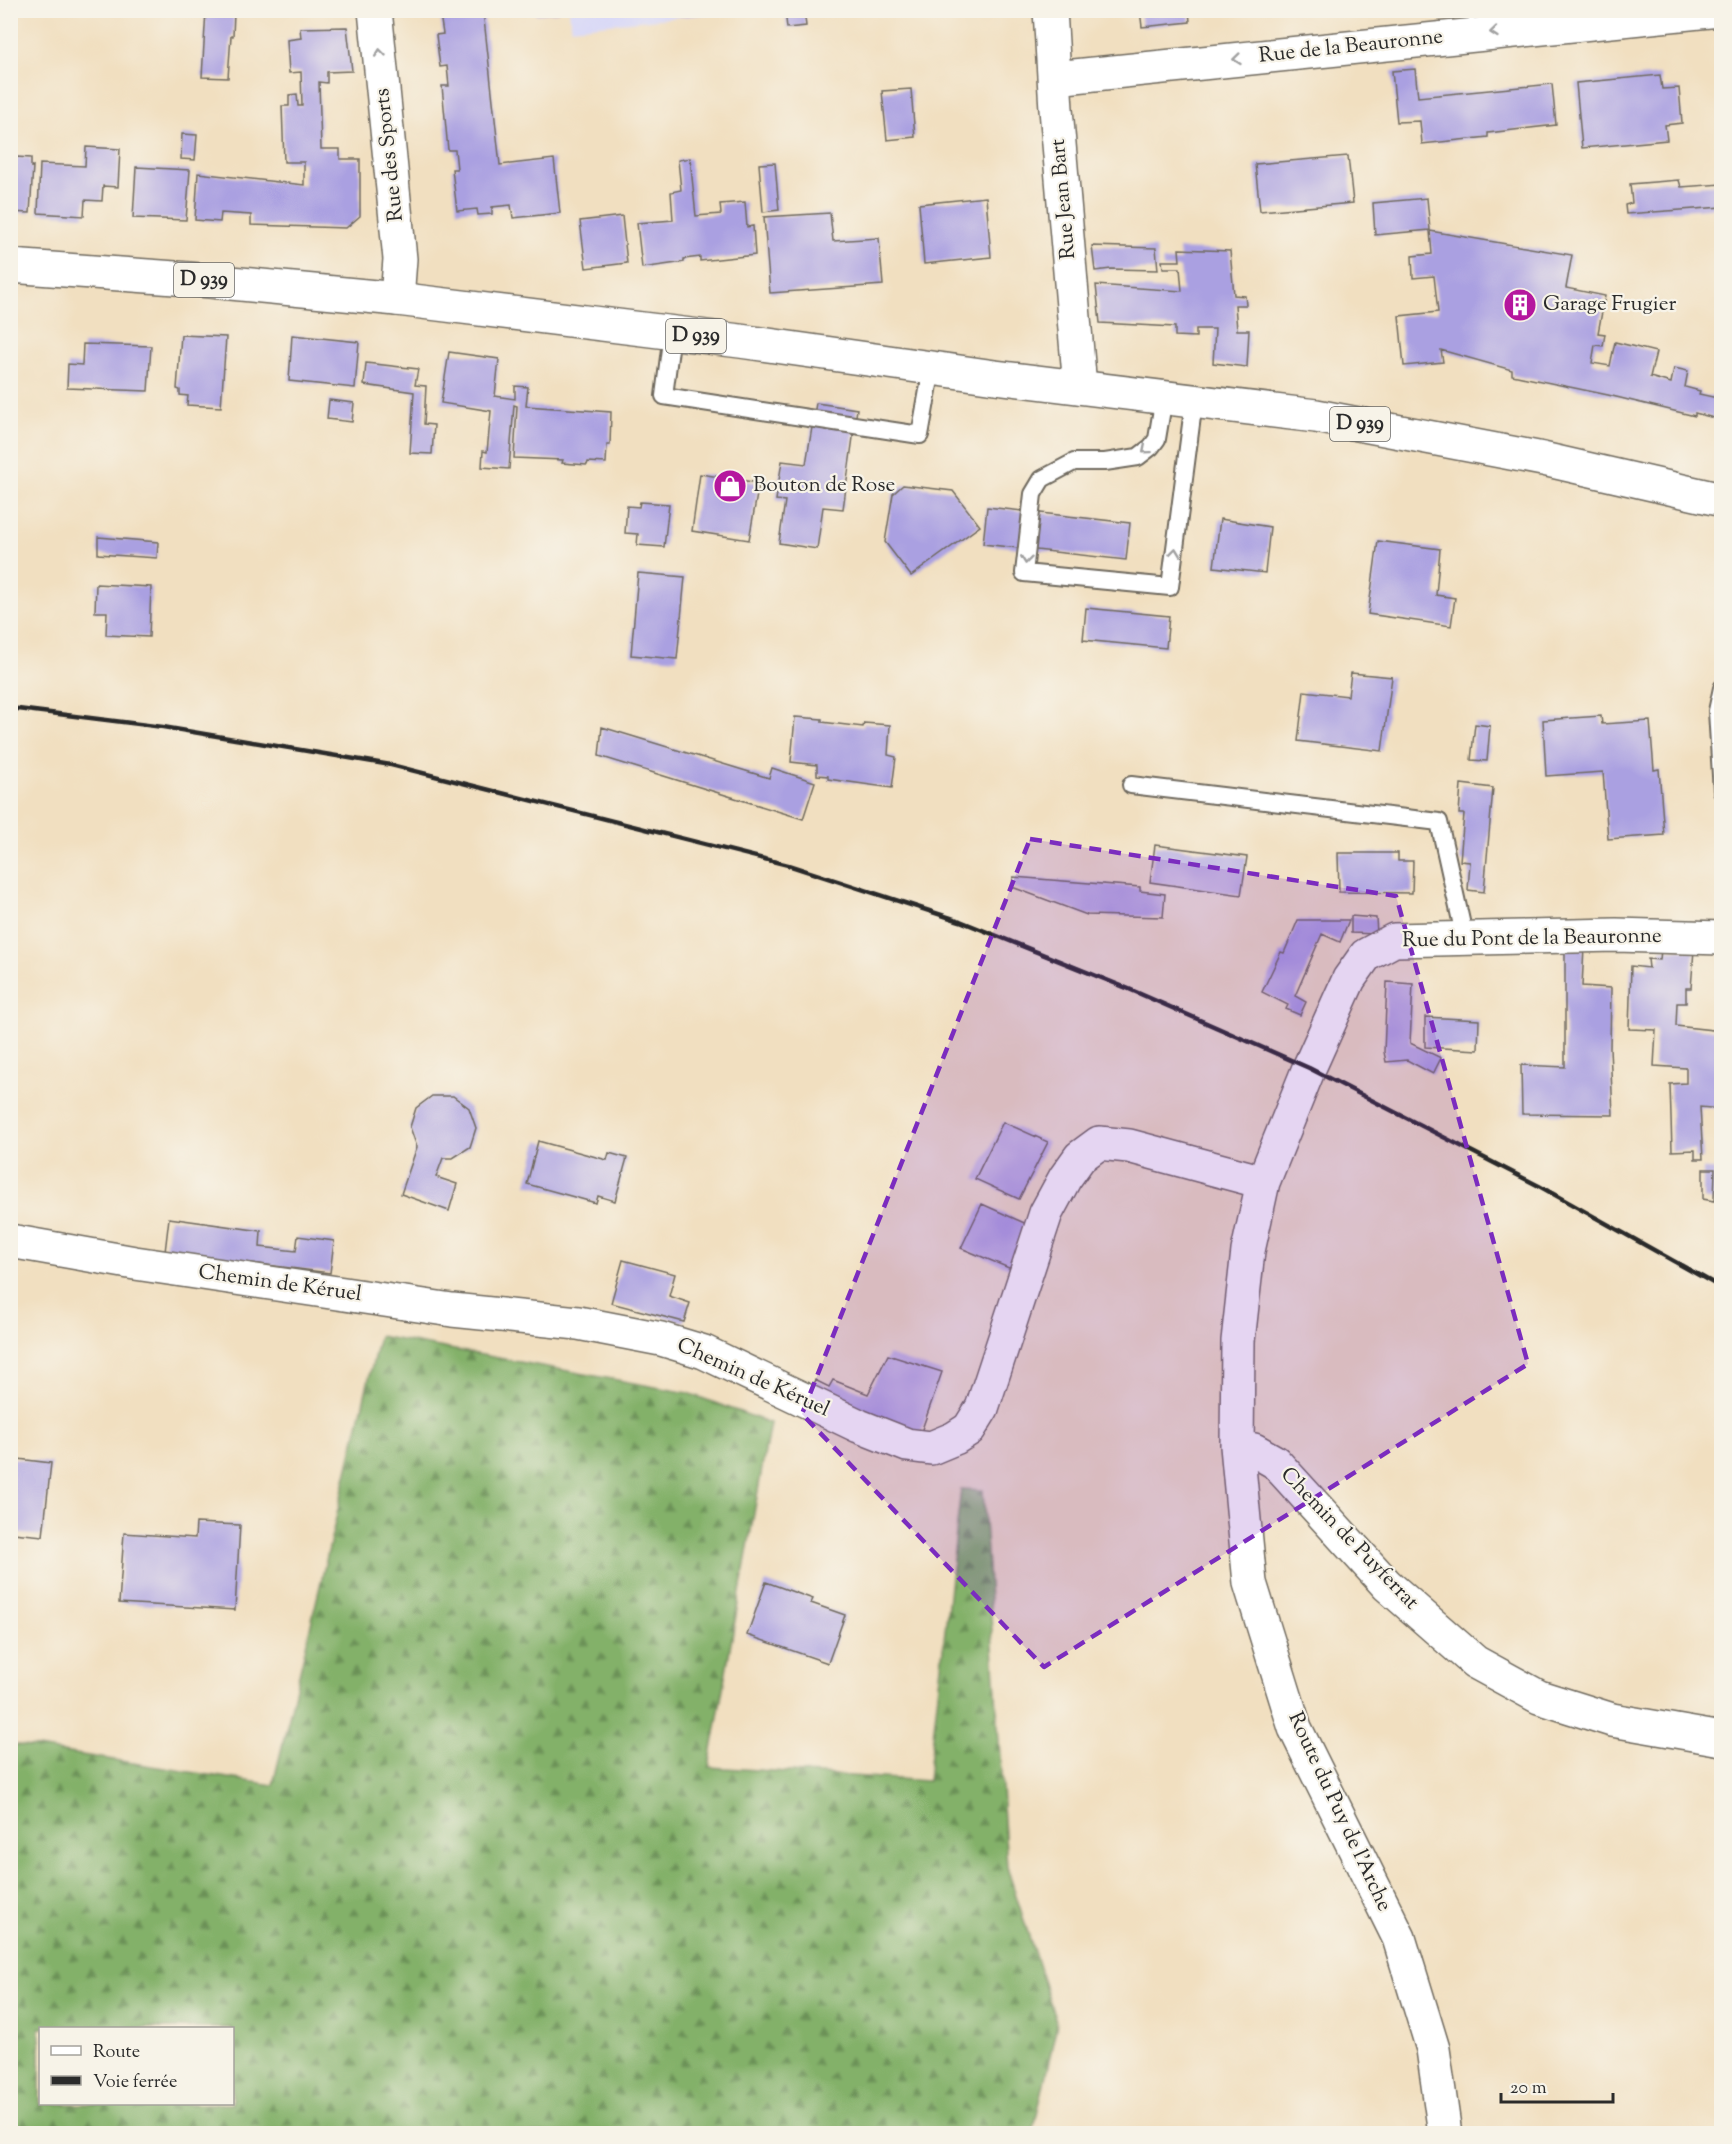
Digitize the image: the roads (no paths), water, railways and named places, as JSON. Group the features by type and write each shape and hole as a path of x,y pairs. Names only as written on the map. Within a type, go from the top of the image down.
{"street":[{"name":"Rue des Sports","path":"375,10 400,259 397,299"},
{"name":"Rue Jean Bart","path":"1050,10 1080,387"},
{"name":"Rue de la Beauronne","path":"1054,66 1529,20 1719,10"},
{"name":"D 939","path":"10,266 189,279 397,299 1339,420 1543,459 1722,500"},
{"name":"Rue du Pont de la Beauronne","path":"1309,1068 1349,979 1366,955 1394,940 1616,935 1722,938"},
{"name":"Route du Puy de l'Arche","path":"1309,1068 1263,1182 1248,1251 1238,1341 1237,1446 1250,1583 1295,1728 1399,1938 1433,2049 1445,2133"},
{"name":"Chemin de Kéruel","path":"10,1241 452,1310 578,1323 661,1339 704,1352 859,1426 907,1444 931,1448 969,1429 982,1408 1046,1213 1065,1178 1080,1157 1099,1143 1129,1146 1263,1182"},
{"name":"Chemin de Puyferrat","path":"1237,1446 1254,1450 1275,1462 1387,1585 1475,1662 1539,1697 1612,1720 1722,1739"}],"lane":[{"path":"672,333 664,396 920,435 932,368"},
{"path":"1179,399 1170,587 1024,573 1033,494 1042,479 1074,462 1105,462 1138,457 1157,439 1179,399"},
{"path":"1722,688 1717,711 1722,792"},
{"path":"1131,784 1439,822 1465,939"}],"railway":[{"path":"10,708 163,727 391,765 788,865 960,921 1129,989 1309,1068 1539,1186 1722,1288"}],"place":[{"name":"Garage Frugier","path":"1520,305"},
{"name":"Bouton de Rose","path":"730,486"}]}
